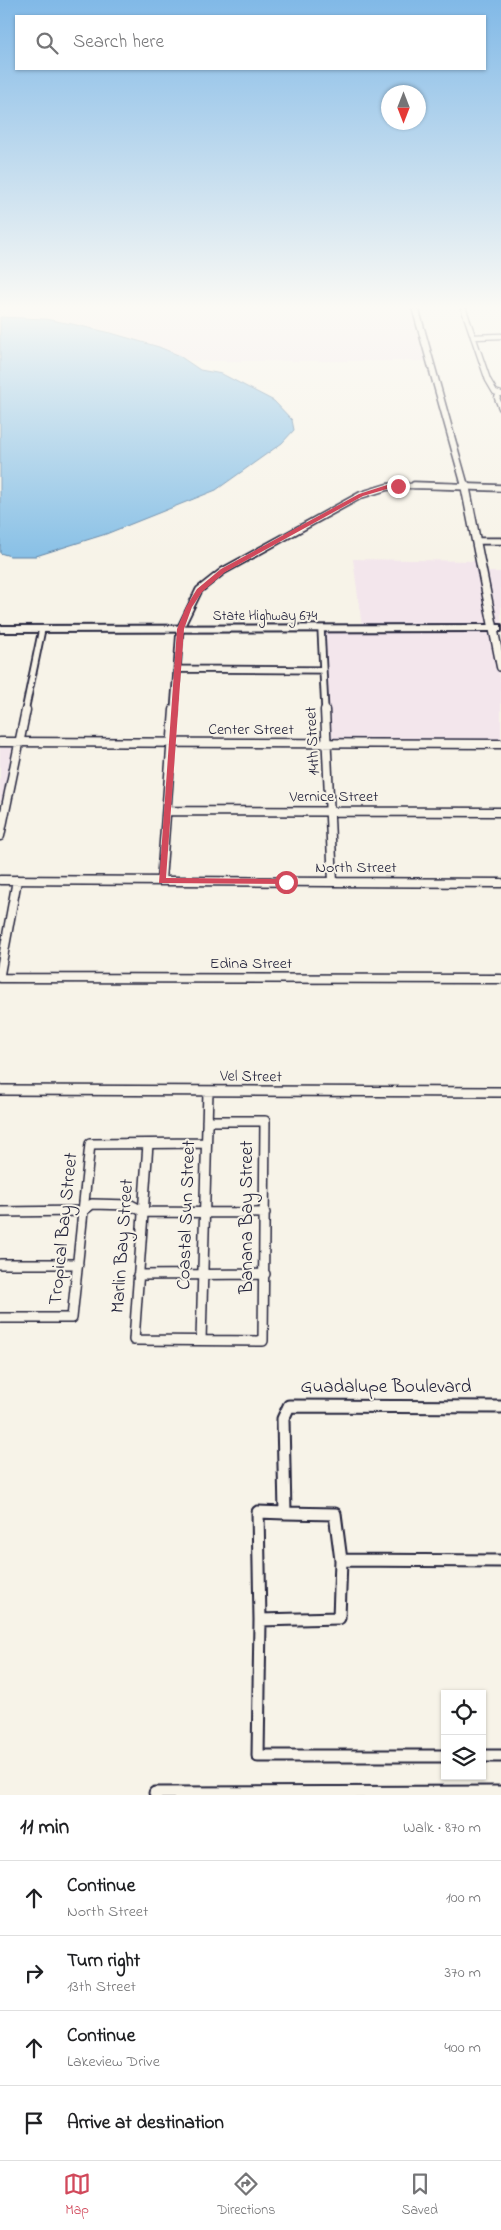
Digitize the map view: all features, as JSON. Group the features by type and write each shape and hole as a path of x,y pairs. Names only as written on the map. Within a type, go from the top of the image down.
{"main road":[{"name":"State Highway 674","path":"0,629 497,628"}],"street":[{"path":"438,391 465,488 497,628 501,666"},
{"path":"500,394 497,398 501,408"},
{"path":"161,881 173,744 180,629 189,607 199,590 223,571 361,495 387,487 407,485 501,488"},
{"path":"476,541 501,541"},
{"path":"0,836 17,742 42,629"},
{"name":"14th Street","path":"321,629 333,882"},
{"path":"178,669 323,670"},
{"name":"Center Street","path":"0,742 501,744"},
{"name":"Vernice Street","path":"167,811 501,812"},
{"name":"North Street","path":"0,880 501,883"},
{"path":"0,974 17,880"},
{"name":"Edina Street","path":"0,978 501,979"},
{"name":"Vel Street","path":"0,1090 501,1092"},
{"name":"Coastal Sun Street","path":"201,1340 208,1091"},
{"name":"Banana Bay Street","path":"201,1340 263,1341 265,1274 265,1121 207,1121"},
{"path":"148,1144 206,1143"},
{"name":"Tropical Bay Street","path":"0,1318 72,1318 90,1144 148,1144"},
{"name":"Marlin Bay Street","path":"148,1144 134,1340 201,1340"},
{"path":"0,1212 83,1211 92,1204 122,1204 131,1205 144,1212 265,1213"},
{"path":"0,1264 78,1264"},
{"path":"138,1275 265,1274"},
{"name":"Guadalupe Boulevard","path":"284,1513 283,1419 289,1406 501,1407"},
{"path":"260,1620 339,1618 341,1560 335,1514 258,1512 260,1620 258,1756 441,1756"},
{"path":"341,1560 501,1561"},
{"path":"486,1756 501,1756"},
{"path":"155,1793 501,1792"}],"shaded area":[{"path":"353,559 476,561 489,626 362,627"},
{"path":"486,572 501,572 501,626 496,626"},
{"path":"489,630 501,682 501,740 330,742 325,631"},
{"path":"0,745 13,745 2,802 0,802"}],"water":[{"path":"0,391 254,391 274,401 292,420 294,430 282,443 216,490 106,534 36,556 10,556 0,553"}],"route":[{"path":"286,882 161,881 173,744 180,629 189,607 199,590 223,571 361,495 387,487 398,486"}]}
